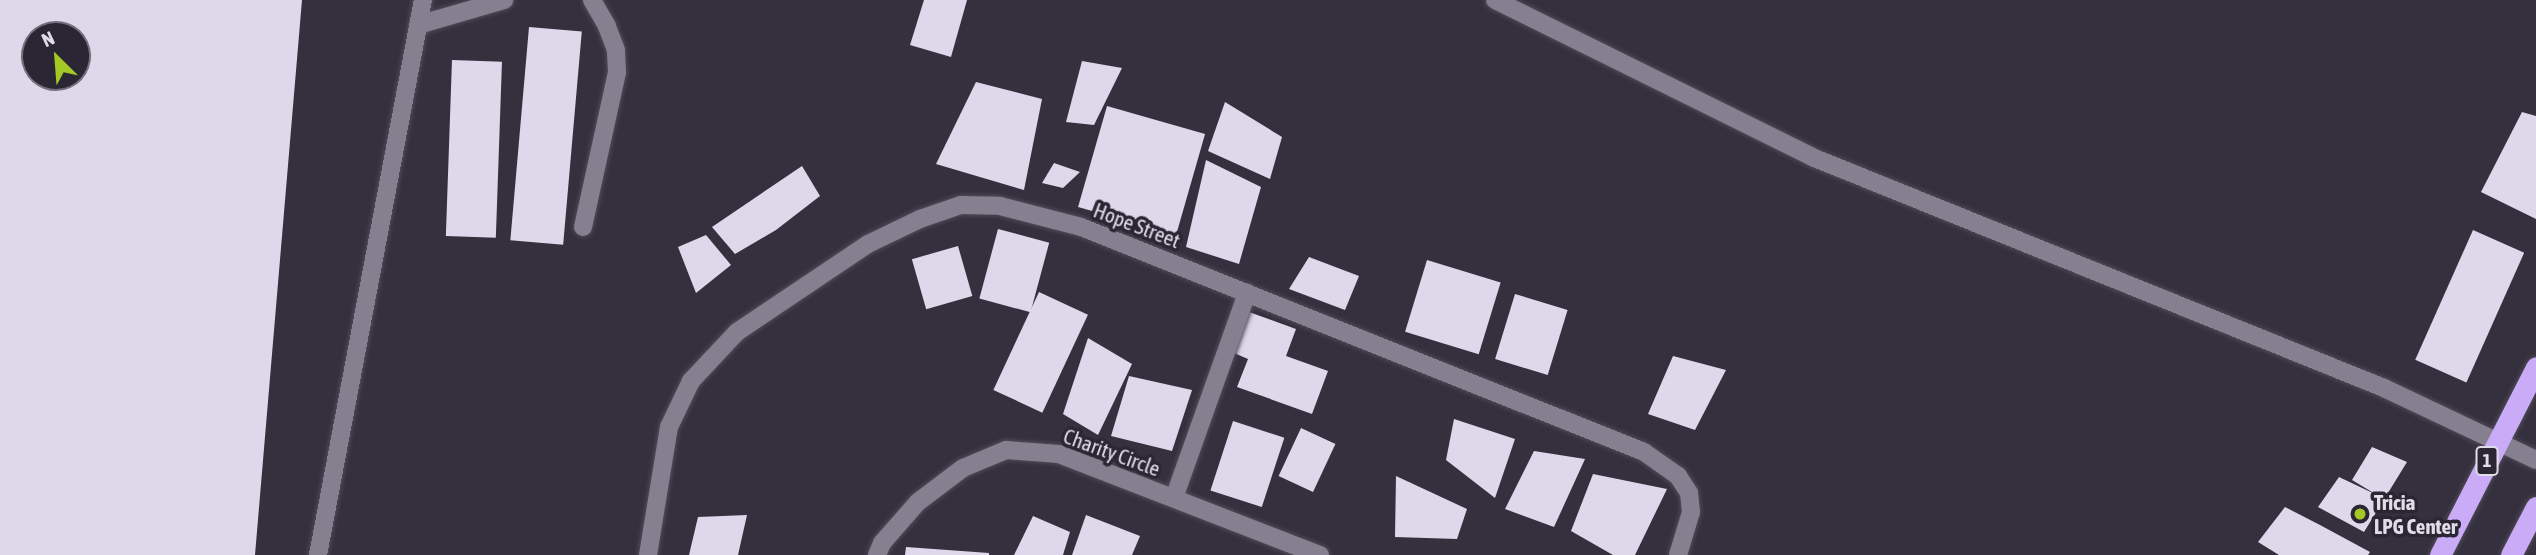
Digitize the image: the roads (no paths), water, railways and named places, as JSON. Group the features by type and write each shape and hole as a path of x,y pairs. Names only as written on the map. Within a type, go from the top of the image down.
{"highway":[{"name":"1","path":"2440,555 2536,367"},
{"path":"2511,555 2536,507"}],"street":[{"path":"318,555 423,0"},
{"path":"418,25 505,0"},
{"path":"583,227 617,72 616,50 607,26 592,0"},
{"path":"1495,0 1812,157 1987,230 2235,325 2498,440 2536,460"},
{"name":"Hope Street","path":"648,555 669,427 691,381 737,332 867,244 920,219 961,205 1000,206 1081,227 1644,452 1678,476 1689,493 1691,512 1678,555"},
{"path":"1174,498 1247,293"},
{"name":"Charity Circle","path":"877,555 882,544 918,502 963,468 1006,450 1059,454 1320,555"}],"place":[{"name":"Tricia LPG Center","path":"2360,514"}]}
